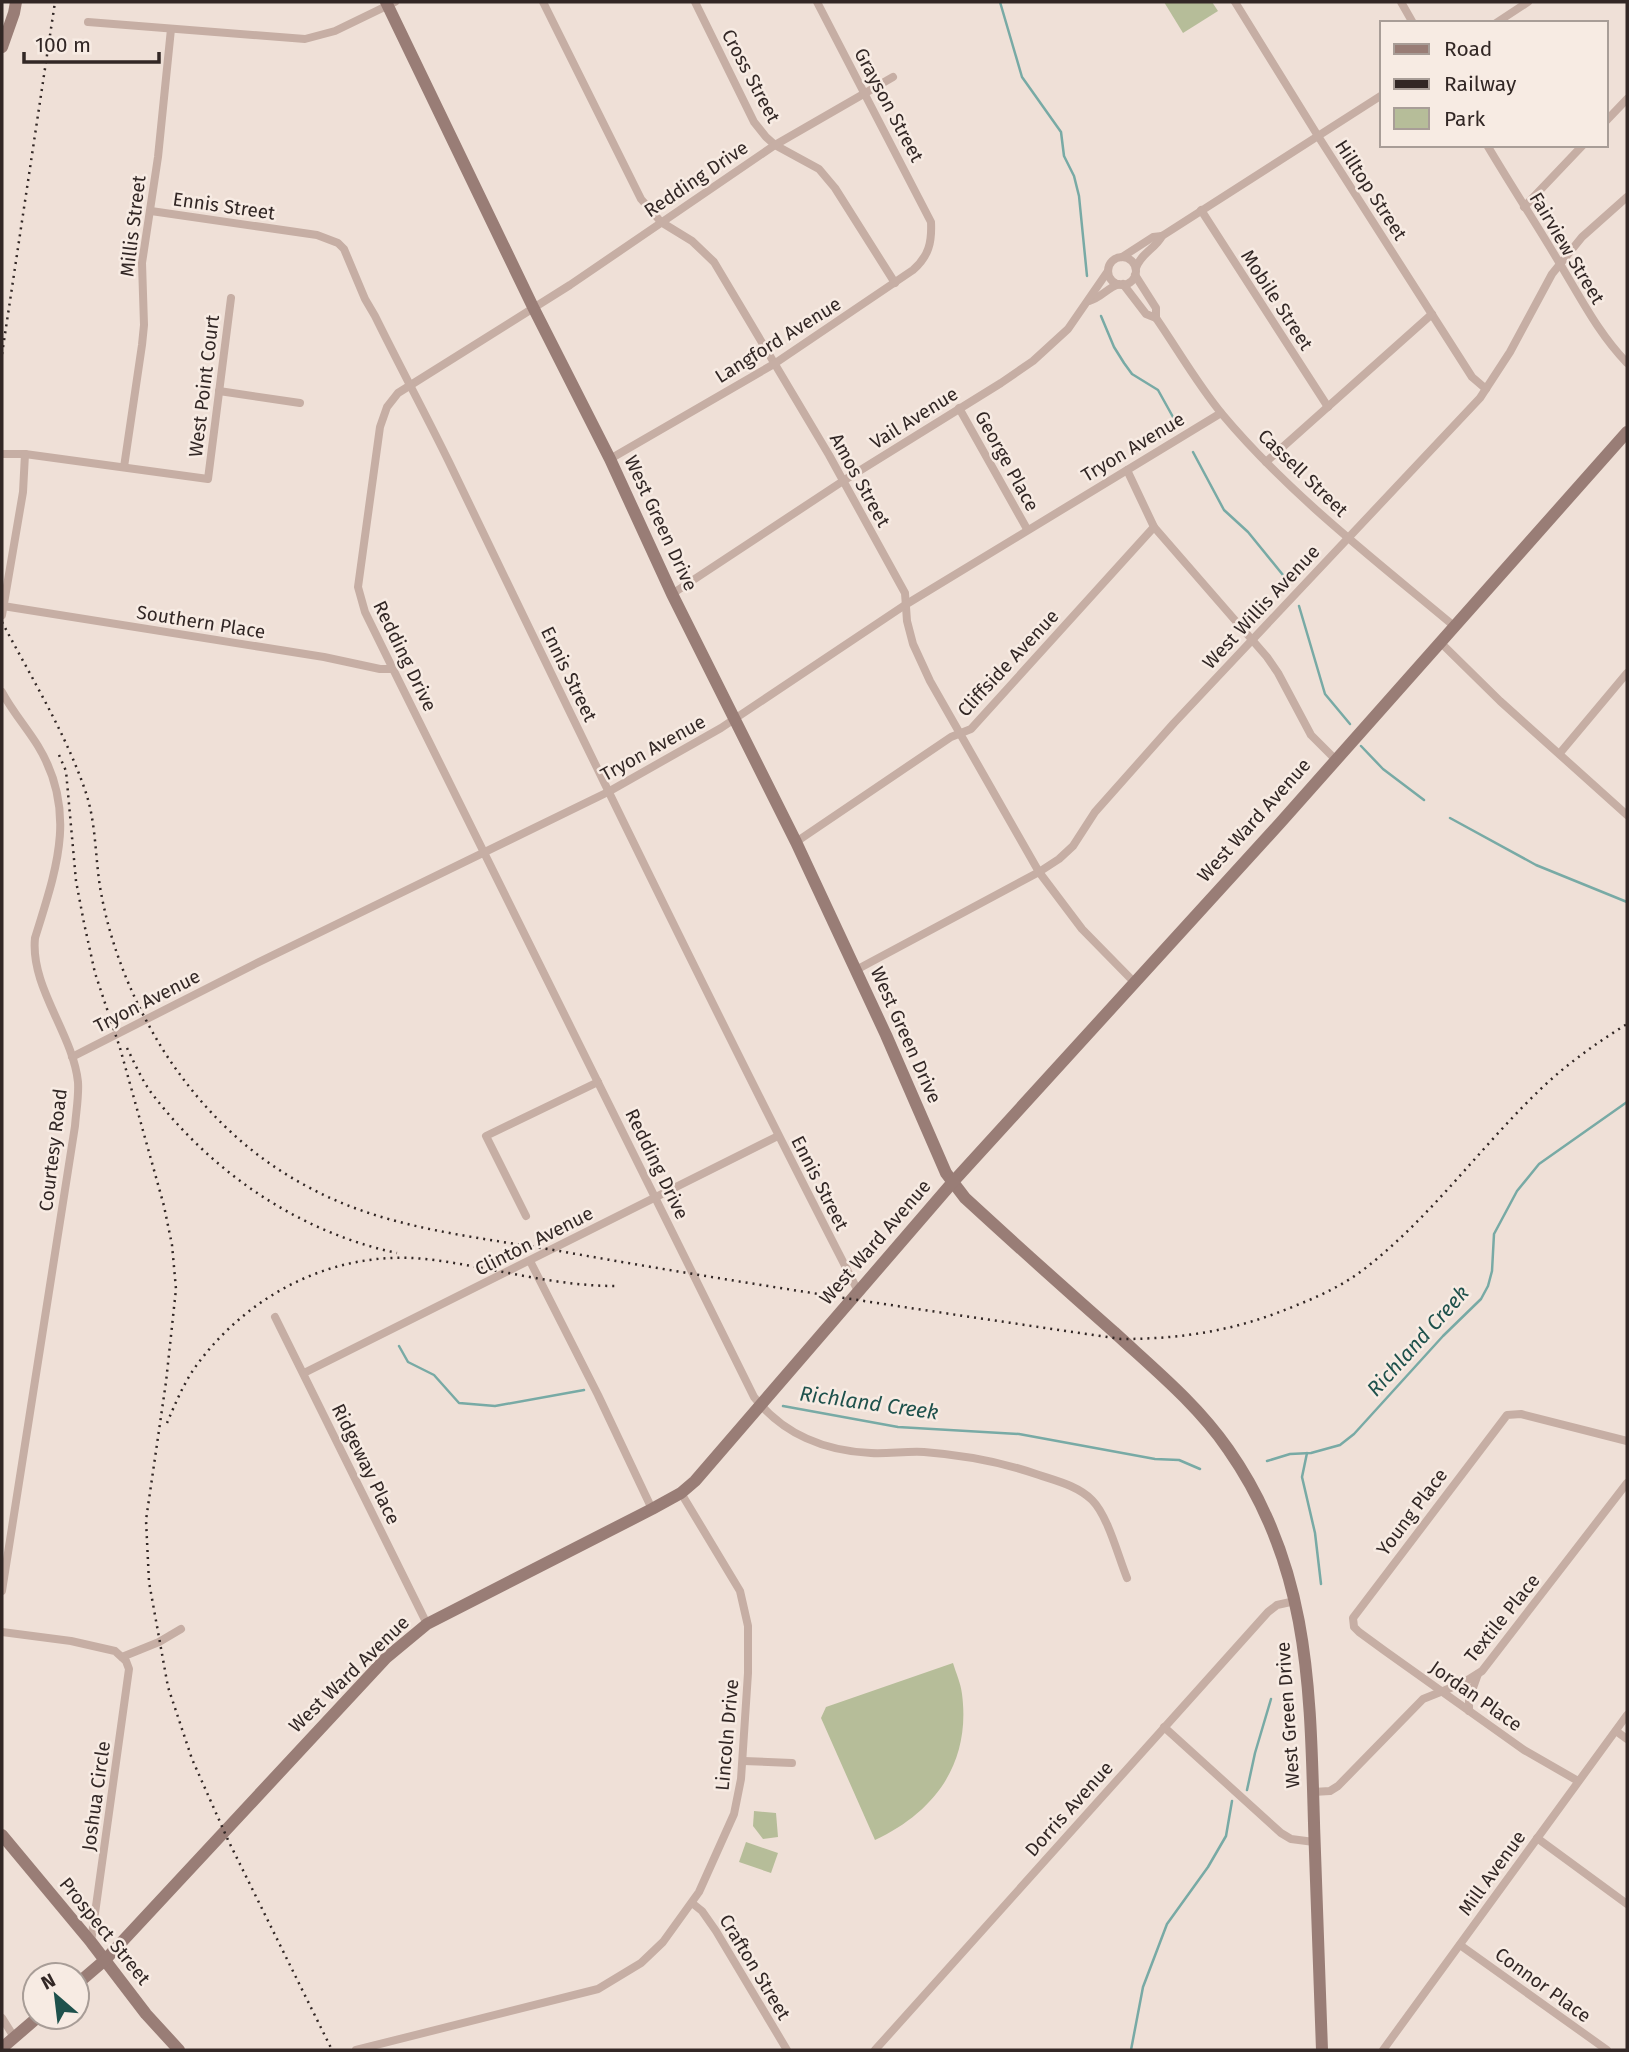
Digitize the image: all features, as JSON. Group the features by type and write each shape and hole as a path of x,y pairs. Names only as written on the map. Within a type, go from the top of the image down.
{"street":[{"path":"2,47 16,2"},
{"name":"Amos Street","path":"543,2 640,200 661,222 692,241 714,262 829,455 905,593 913,644 930,681 1039,872 1082,929 1134,982"},
{"name":"Cross Street","path":"695,2 750,113 766,137 775,145 819,169 835,188 895,283"},
{"name":"Grayson Street","path":"817,2 931,224"},
{"name":"Hilltop Street","path":"1236,2 1472,377 1486,389"},
{"path":"1401,2 1412,21"},
{"path":"1499,21 1528,2"},
{"path":"88,22 305,39 335,30 390,3"},
{"name":"West Green Drive","path":"390,3 533,307 796,842 952,1183 965,1198 1193,1405 1228,1449 1251,1486 1285,1565 1302,1634 1310,1696 1322,2050"},
{"name":"Millis Street","path":"124,467 142,345 142,263 151,211 171,29"},
{"name":"Redding Drive","path":"761,1406 754,1397 360,601 358,575 383,416 392,400 409,386 570,285 775,145 893,77"},
{"path":"1162,236 1153,237 1114,260 1108,271 1111,279 1121,284 1131,281 1143,254 1158,243 1162,236 1380,96"},
{"path":"1608,119 1627,99"},
{"name":"Fairview Street","path":"1488,147 1600,331 1627,363"},
{"path":"1524,207 1581,147"},
{"name":"West Willis Avenue","path":"856,970 1039,872 1073,846 1095,812 1119,783 1486,389 1510,352 1552,274 1582,237 1627,197"},
{"name":"Mobile Street","path":"1201,210 1328,407"},
{"name":"Ennis Street","path":"151,211 317,235 338,243 349,258 365,299 448,461 778,1136 858,1291"},
{"name":"Langford Avenue","path":"610,459 774,364 895,283 923,261 930,249 931,224"},
{"path":"1122,257 1131,260 1135,272"},
{"name":"Vail Avenue","path":"672,594 842,481 1002,383 1068,329 1108,271"},
{"name":"Cassell Street","path":"1135,272 1156,308 1156,318"},
{"name":"Cassell Street","path":"1121,284 1146,314 1156,318 1221,413 1265,462 1348,537 1454,626"},
{"name":"Vail Avenue","path":"1089,301 1097,299 1108,288 1121,284"},
{"name":"West Point Court","path":"124,467 208,479 231,298"},
{"path":"1265,462 1432,314"},
{"path":"219,391 300,402"},
{"name":"George Place","path":"959,408 1027,529"},
{"name":"Tryon Avenue","path":"72,1057 608,792 735,719 905,605 1221,413"},
{"name":"West Ward Avenue","path":"91,1972 105,1961 386,1658 427,1624 681,1493 695,1481 952,1183 1627,432"},
{"path":"2,454 24,454 124,467"},
{"path":"3,611 23,492 24,454"},
{"path":"1127,470 1154,527 1278,673 1311,735 1335,759"},
{"name":"Cliffside Avenue","path":"796,842 960,733 971,729 1154,527"},
{"name":"Southern Place","path":"3,611 324,657 380,670 393,669"},
{"path":"1440,642 1500,701 1560,752 1627,815"},
{"path":"1560,752 1627,673"},
{"name":"Courtesy Road","path":"2,692 38,747 57,789 61,811 61,844 33,953 72,1057 78,1083 75,1126 2,1591"},
{"path":"526,1216 486,1136 598,1082"},
{"name":"Clinton Avenue","path":"304,1373 778,1136"},
{"path":"530,1261 652,1508"},
{"name":"Ridgeway Place","path":"275,1317 427,1624"},
{"path":"761,1406 776,1420 812,1442 846,1451 921,1452 972,1457 1021,1469 1081,1491 1094,1502 1102,1516 1127,1578"},
{"name":"Young Place","path":"1359,1632 1353,1622 1356,1612 1508,1414 1521,1414 1627,1441"},
{"name":"Textile Place","path":"1313,1793 1330,1791 1338,1786 1423,1699 1462,1683 1489,1664 1627,1483"},
{"name":"Lincoln Drive","path":"356,2050 597,1989 640,1963 663,1942 692,1903 734,1814 744,1761 748,1626 740,1591 681,1493"},
{"name":"Dorris Avenue","path":"875,2050 1268,1612 1277,1605 1295,1601"},
{"path":"2,1632 71,1641 115,1651 122,1657 159,1642 181,1629"},
{"name":"Jordan Place","path":"1359,1632 1524,1750 1578,1781"},
{"name":"Joshua Circle","path":"91,1942 128,1679 129,1669 122,1657"},
{"path":"1469,1711 1469,1699 1478,1674"},
{"name":"Mill Avenue","path":"1383,2050 1627,1715"},
{"path":"1164,1727 1281,1833 1291,1839 1314,1842"},
{"path":"1616,1731 1627,1740"},
{"path":"744,1761 792,1763"},
{"path":"1537,1838 1627,1904"},
{"name":"Prospect Street","path":"4,1841 91,1942 146,2014 179,2050"},
{"name":"Crafton Street","path":"692,1903 702,1911 716,1931 788,2050"},
{"name":"Connor Place","path":"1460,1945 1607,2050"},
{"path":"2,2018 14,2037"},
{"path":"2,2048 21,2031"}],"green space":[{"path":"1164,2 1212,2 1218,11 1183,33"},
{"path":"953,1663 961,1690 963,1719 961,1742 954,1763 931,1800 896,1829 875,1840 821,1718 826,1707"},
{"path":"754,1811 776,1813 778,1837 763,1839 753,1826"},
{"path":"746,1842 778,1853 771,1873 739,1862"}],"waterway":[{"path":"1000,2 1022,77 1061,132 1064,156 1074,176 1079,196 1087,276"},
{"path":"1101,316 1124,363 1132,374 1158,390 1173,417"},
{"path":"1193,452 1224,510 1248,532 1283,575"},
{"path":"1299,606 1325,694 1350,724"},
{"path":"1361,746 1383,769 1424,800"},
{"path":"1450,818 1536,865 1627,902"},
{"name":"Richland Creek","path":"1267,1461 1340,1445 1354,1434 1443,1336 1481,1299 1492,1271 1494,1234 1517,1191 1539,1164 1627,1102"},
{"name":"Richland Creek","path":"399,1346 408,1362 434,1375 459,1403 495,1406 584,1390"},
{"name":"Richland Creek","path":"783,1406 898,1427 1019,1434 1155,1459 1179,1460 1200,1469"},
{"path":"1307,1453 1302,1477 1315,1533 1321,1584"},
{"path":"1247,1790 1271,1699"},
{"path":"1131,2050 1143,1987 1167,1924 1208,1867 1226,1836 1232,1801"}],"railway":[{"path":"2,354 55,2"},
{"path":"2,622 47,705 77,768 91,814 100,887 110,931 133,994 165,1053 212,1113 268,1162 341,1203 403,1223 704,1276 1121,1339 1189,1335 1232,1327 1275,1314 1323,1294 1363,1270 1412,1227 1546,1084 1585,1052 1627,1024"},
{"path":"59,755 66,771 76,881 95,973 120,1048 164,1206 172,1245 176,1289 146,1520 149,1582 168,1687 192,1759 228,1840 332,2050"},
{"path":"127,1048 150,1091 174,1120 228,1172 291,1214 360,1243 397,1253"},
{"path":"167,1423 189,1376 220,1337 270,1296 328,1269 360,1261 425,1259 567,1283 615,1286"}]}
